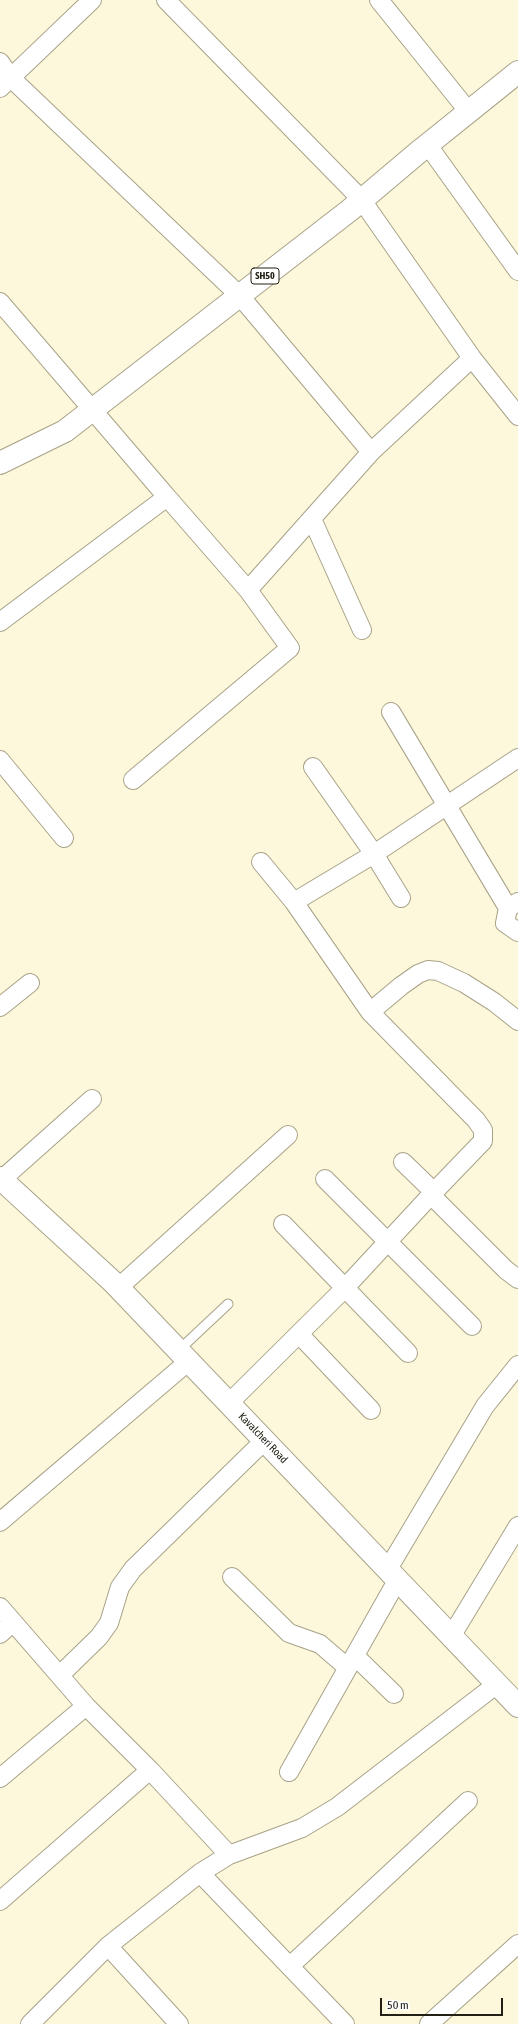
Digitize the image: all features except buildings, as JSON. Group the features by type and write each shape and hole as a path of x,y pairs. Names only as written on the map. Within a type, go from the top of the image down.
{"street":[{"path":"6,83 92,0"},
{"path":"166,0 361,199 472,358 518,416"},
{"path":"379,0 469,112"},
{"path":"0,62 6,83 240,296 371,452"},
{"name":"SH50","path":"0,463 65,431 240,296 518,72"},
{"path":"427,144 518,271"},
{"path":"0,302 248,590 290,648 133,780"},
{"path":"248,590 371,452 472,358"},
{"path":"0,622 167,497"},
{"path":"312,518 362,630"},
{"path":"391,712 447,806 513,905 506,923 518,932"},
{"path":"294,902 374,854 518,758"},
{"path":"0,760 64,838"},
{"path":"313,767 374,854 401,898"},
{"path":"229,1403 346,1287 387,1241 483,1141 483,1130 476,1120 370,1012 294,902 261,862"},
{"path":"370,1012 400,986 418,974 428,970 438,971 464,983 494,1002 518,1021"},
{"path":"0,1008 30,983"},
{"path":"0,1180 92,1099"},
{"path":"119,1287 288,1135"},
{"path":"403,1162 432,1194 514,1270"},
{"path":"325,1179 472,1326"},
{"name":"Kavalcheri Road","path":"0,1180 119,1287 518,1706"},
{"path":"283,1224 346,1287 408,1353"},
{"path":"299,1334 371,1410"},
{"path":"0,1522 184,1355"},
{"path":"288,1772 351,1662 393,1574 485,1406 518,1365"},
{"path":"60,1675 99,1637 109,1623 120,1587 133,1569 265,1440"},
{"path":"452,1635 518,1526"},
{"path":"232,1577 289,1633 320,1644 351,1662 394,1694"},
{"path":"0,1607 86,1706 150,1770 229,1855"},
{"path":"0,1634 13,1622"},
{"path":"30,2024 108,1946 200,1873 229,1855 302,1828 336,1807 498,1684"},
{"path":"0,1778 86,1706"},
{"path":"0,1901 150,1770"},
{"path":"290,1966 468,1801"},
{"path":"200,1873 345,2024"},
{"path":"429,2024 518,1944"},
{"path":"108,1946 179,2024"}],"lane":[{"path":"184,1355 228,1304"}]}
